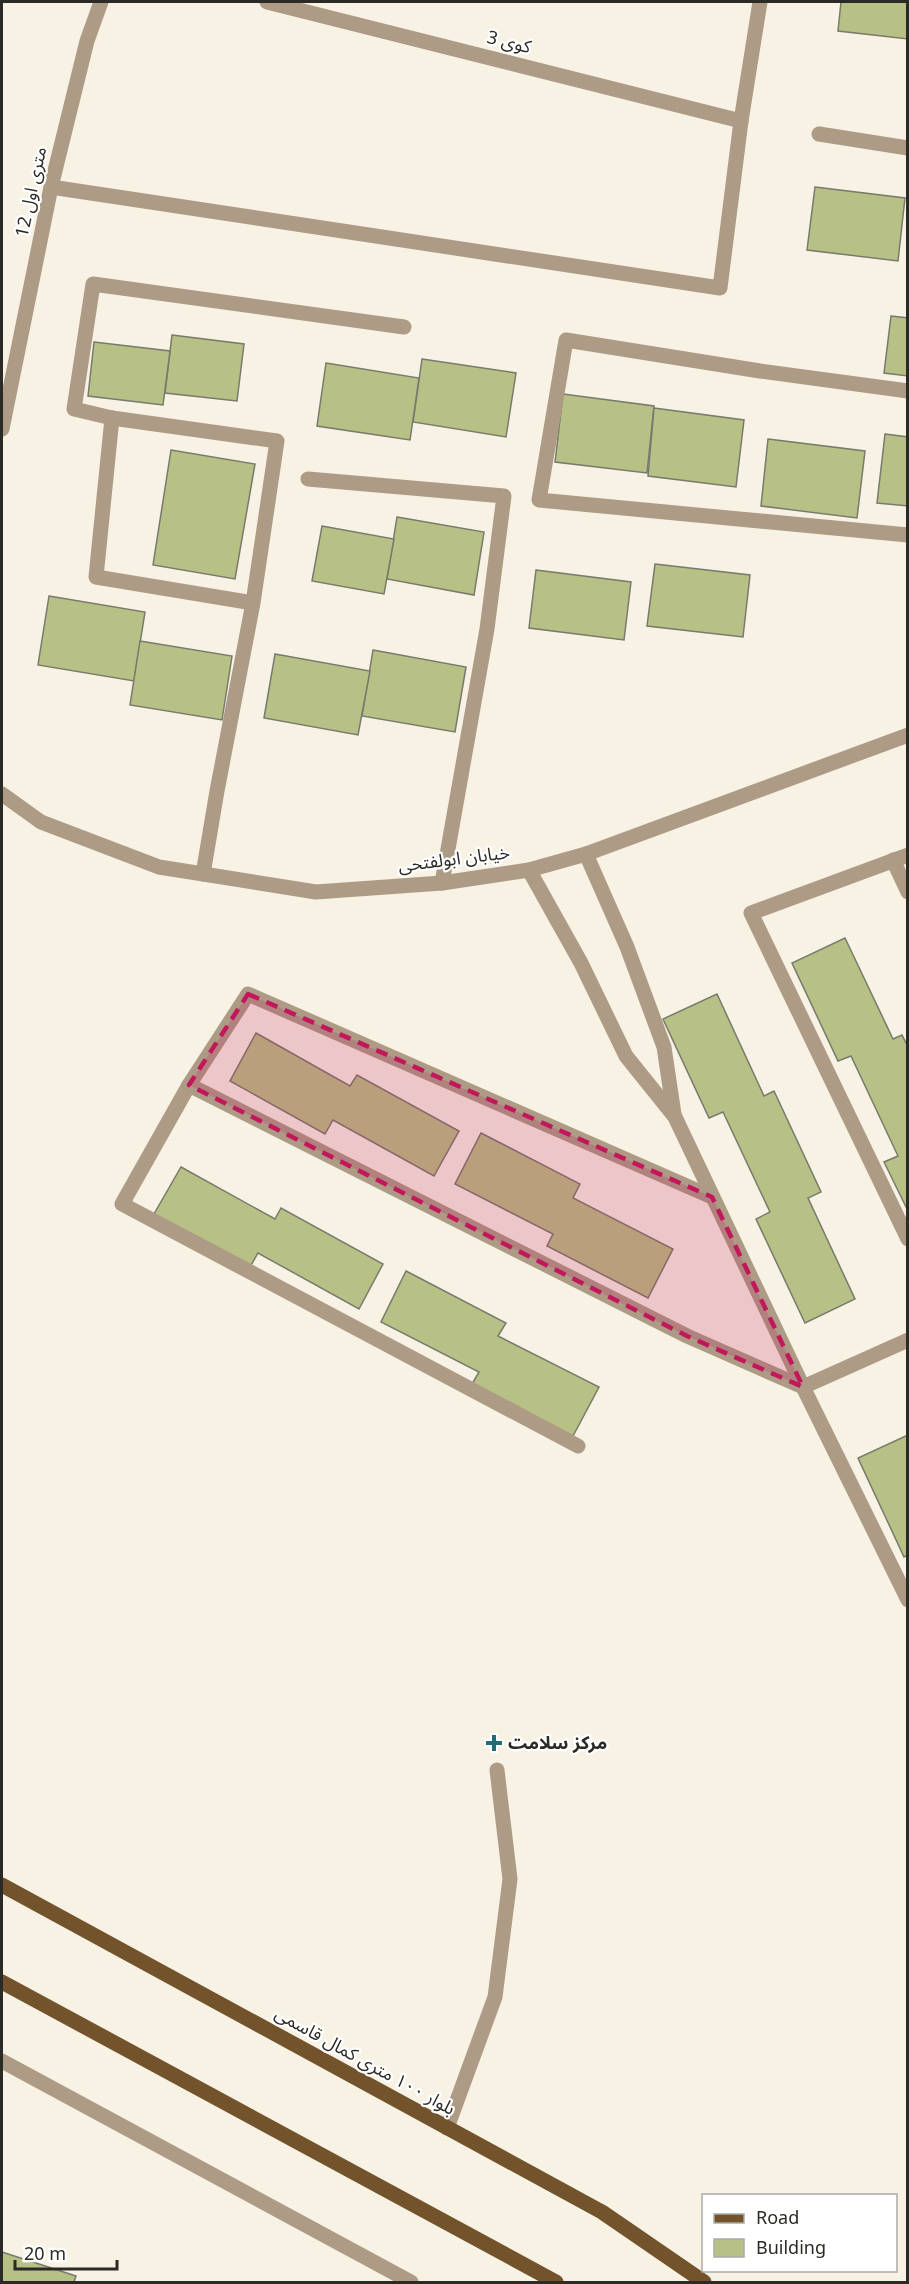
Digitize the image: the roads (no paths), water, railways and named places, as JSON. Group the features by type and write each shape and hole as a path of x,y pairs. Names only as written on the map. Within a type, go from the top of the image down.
{"main road":[{"name":"بلوار ۱۰۰ متری کمال قاسمی","path":"2,1885 602,2212 704,2283"},
{"path":"2,1982 556,2283"}],"street":[{"name":"12 متری اول","path":"2,429 51,187 87,41 101,2"},
{"name":"کوی 3","path":"267,2 741,121"},
{"path":"51,187 720,288 741,121 760,2"},
{"path":"819,134 908,148"},
{"path":"203,874 253,603 277,441 112,418 74,409 93,284 404,327"},
{"path":"908,391 760,371 566,340 539,500 908,535"},
{"path":"112,418 96,577 253,603"},
{"path":"308,479 504,496 487,629 442,883"},
{"name":"خیابان ابولفتحی","path":"2,794 41,822 159,867 316,892 442,883 529,870 586,854 908,735"},
{"path":"586,854 627,947 664,1047 675,1117"},
{"path":"908,892 900,858 751,913 908,1239"},
{"path":"529,870 581,963 626,1056 675,1117 803,1387 908,1600"},
{"path":"578,1446 122,1204 189,1085 248,994 712,1197"},
{"path":"189,1085 687,1336 803,1387 908,1340"},
{"path":"447,2128 495,1997 510,1879 497,1770"},
{"path":"2,2061 411,2283"}],"place":[{"name":"مرکز سلامت","path":"494,1743"}]}
